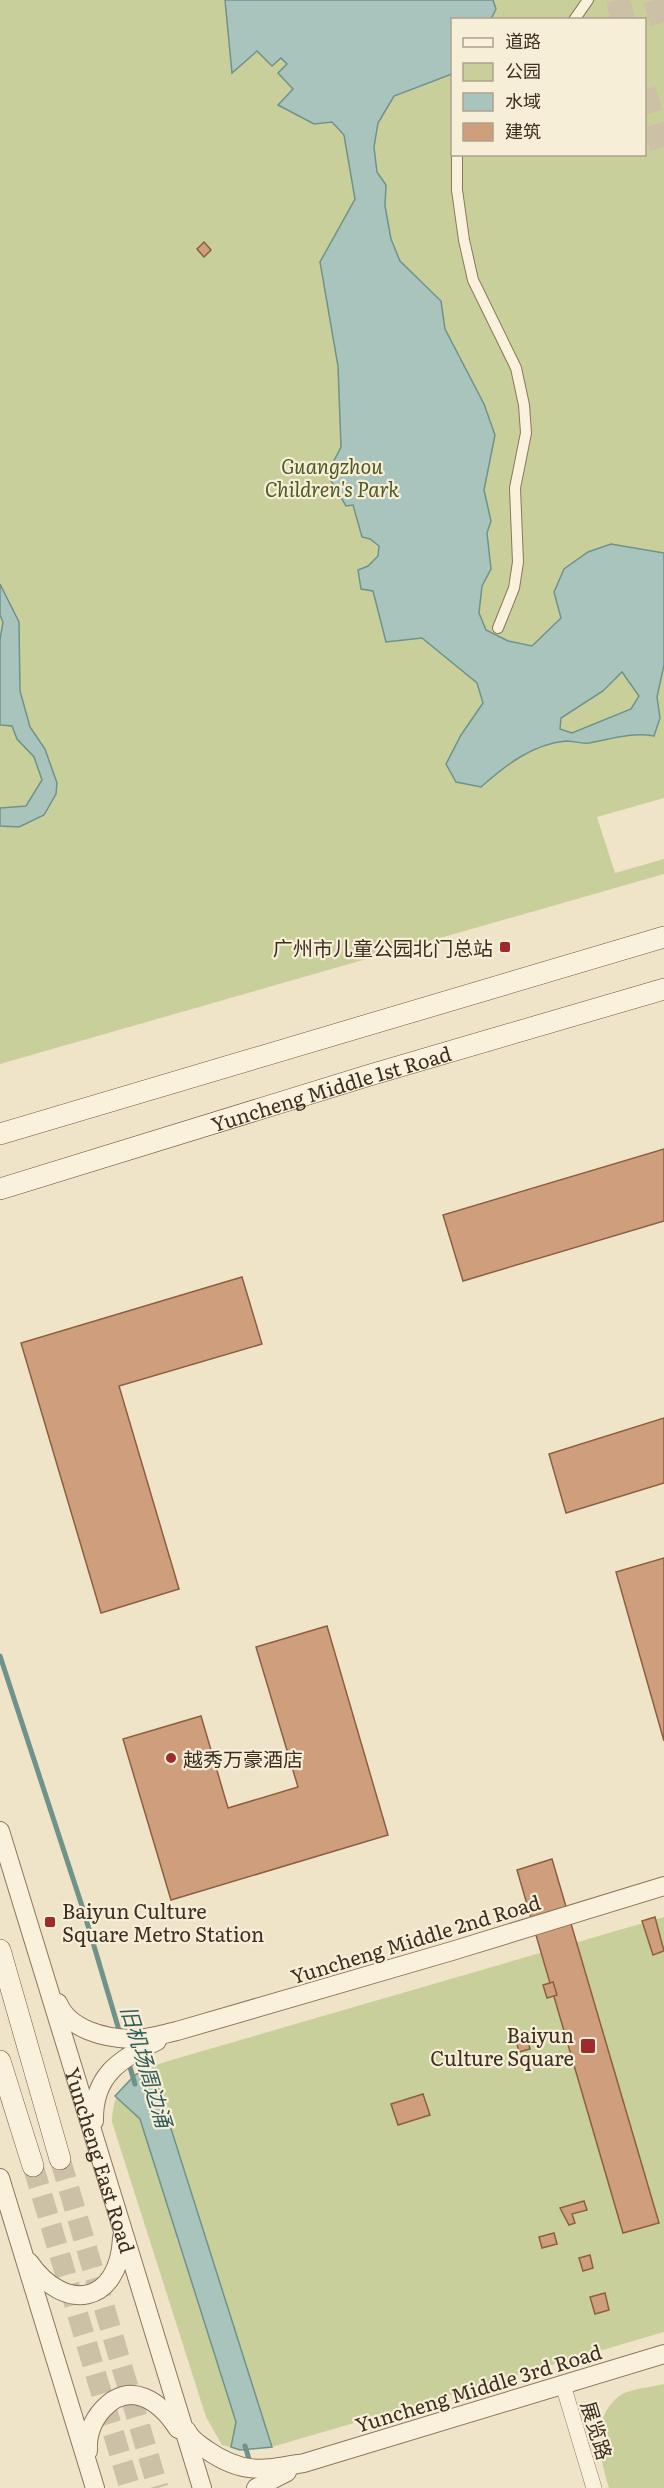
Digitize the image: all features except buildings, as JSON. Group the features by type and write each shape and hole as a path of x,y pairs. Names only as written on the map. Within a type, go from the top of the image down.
{"main road":[{"path":"0,1134 664,937"},
{"name":"Yuncheng Middle 1st Road","path":"0,1189 414,1062 664,989"},
{"name":"Yuncheng East Road","path":"0,1950 60,2159"},
{"path":"0,2061 33,2166"}],"street":[{"path":"575,18 588,0"},
{"path":"457,156 457,190 464,240 473,280 516,368 524,405 526,433 515,488 518,562 514,588 498,628"},
{"name":"Yuncheng East Road","path":"0,1831 202,2488"},
{"name":"Yuncheng Middle 2nd Road","path":"177,2031 452,1952 664,1886"},
{"path":"44,1968 61,2009 72,2022 84,2029 133,2039 177,2031"},
{"path":"95,2138 95,2099 99,2087 122,2061 177,2031"},
{"path":"0,2178 95,2488"},
{"path":"23,2253 48,2284 74,2296 85,2296 101,2289 118,2267 123,2230"},
{"name":"Yuncheng Middle 3rd Road","path":"304,2463 664,2354"},
{"name":"展览路","path":"563,2385 594,2488"},
{"path":"89,2466 88,2431 98,2415 118,2397 131,2394 152,2400 166,2412 189,2448"},
{"path":"177,2411 190,2438 222,2461 236,2467 262,2470 304,2463"},
{"path":"256,2488 304,2463"}],"green space":[{"name":"Guangzhou Children's Park","path":"0,0 664,0 664,798 597,817 615,873 664,859 664,874 0,1064"},
{"name":"Baiyun Culture Square","path":"664,1917 664,2332 272,2447 240,2450 222,2445 206,2417 112,2122 116,2098 121,2089 145,2069 168,2061"},
{"path":"664,2384 664,2488 609,2488 599,2440 604,2417 619,2396 634,2390"}],"water":[{"path":"225,0 493,0 496,9 492,18 451,18 451,74 394,96 378,123 374,147 377,172 386,185 385,206 391,239 400,261 441,301 445,329 484,404 495,435 484,490 491,521 487,533 491,569 482,586 479,613 486,630 508,641 532,646 561,618 554,592 564,569 588,552 611,544 664,553 664,665 657,697 660,718 654,736 629,735 589,743 566,741 554,743 520,757 481,787 456,782 446,764 461,735 483,703 477,683 422,638 386,642 373,591 361,589 358,570 368,566 378,556 379,546 370,539 362,537 353,505 346,506 327,474 341,447 338,366 320,262 355,199 344,135 332,122 314,124 278,105 293,89 278,73 287,64 281,58 272,66 257,51 232,73","holes":["622,672 639,696 631,709 572,733 560,729 561,718 603,691"]},
{"path":"0,584 19,622 20,691 30,727 45,749 57,783 56,794 44,815 19,827 0,826 0,808 26,806 42,780 34,757 17,739 12,726 0,725 0,640 3,622 0,615"},
{"path":"148,2067 154,2075 272,2447 240,2450 231,2447 236,2422 140,2119 115,2096 135,2075"}],"waterway":[{"name":"旧机场周边涌","path":"0,1656 83,1909 135,2084"},
{"name":"旧机场周边涌","path":"245,2446 257,2485"}],"tunnel":[{"path":"618,0 622,18"},
{"path":"655,0 664,29"},
{"path":"646,96 664,155"},
{"path":"60,2159 158,2488"},
{"path":"33,2166 130,2488"}],"place":[{"name":"广州市儿童公园北门总站","path":"505,947"},
{"name":"越秀万豪酒店","path":"171,1758"},
{"name":"Baiyun Culture Square Metro Station","path":"50,1922"},
{"name":"Baiyun Culture Square","path":"588,2046"}]}
